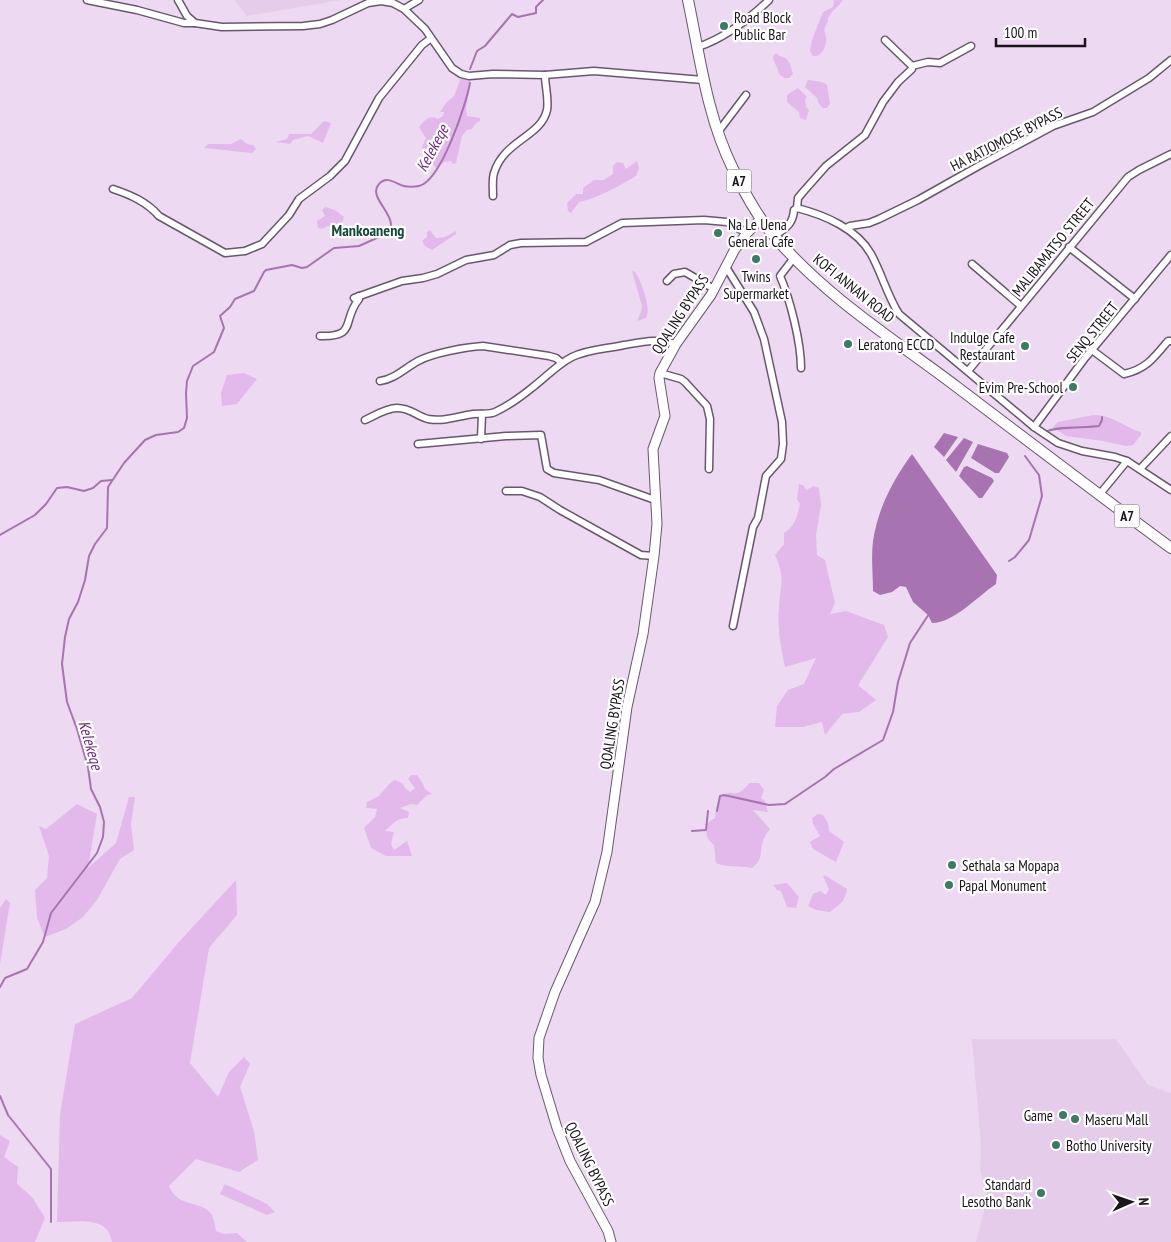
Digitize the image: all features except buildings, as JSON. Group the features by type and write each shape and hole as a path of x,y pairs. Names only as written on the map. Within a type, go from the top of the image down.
{"main road":[{"name":"KOFI ANNAN ROAD","path":"688,0 703,80 718,132 732,169 774,237 840,299 1171,548"},
{"name":"QOALING BYPASS","path":"611,1242 608,1231 570,1161 557,1128 540,1075 538,1058 539,1038 555,992 595,902 607,852 627,707 643,634 654,556 657,524 653,449 665,416 659,378 660,373 676,344 714,289 735,249 747,233 762,219"}],"street":[{"path":"87,0 137,10 184,23 222,26 303,26 332,20 368,3 381,1 393,3 404,9 425,29 430,39 452,68 461,74 469,76 500,74 545,75 594,71 703,80"},
{"path":"178,0 187,16 195,23"},
{"path":"404,9 419,0"},
{"path":"698,46 717,39 738,26 769,0"},
{"path":"113,189 142,201 159,216 225,253 245,251 262,244 289,214 299,199 330,176 345,161 379,98 422,45 430,39"},
{"path":"885,40 912,66"},
{"path":"912,66 928,62 940,63 971,46"},
{"name":"HA RATJOMOSE BYPASS","path":"846,228 874,221 918,200 1053,126 1093,112 1149,78 1171,60"},
{"path":"774,237 787,227 794,218 794,210 797,208 798,198 826,166 865,136 883,102 898,82 912,69 912,66"},
{"path":"493,196 493,174 502,154 535,130 543,120 547,109 545,75"},
{"path":"718,132 746,95"},
{"name":"MALIBAMATSO STREET","path":"968,372 1128,177 1171,154"},
{"path":"797,208 823,216 846,228 857,237 868,250 899,314 1034,427 1058,443 1082,451 1127,461 1171,490"},
{"path":"320,336 334,337 343,333 348,327 350,312 359,299 356,297 402,281 437,274 466,260 494,255 510,245 521,243 586,242 622,223 704,220 727,222 747,233"},
{"path":"1069,247 1135,299"},
{"name":"SENQ STREET","path":"1034,427 1092,350 1170,258"},
{"path":"790,263 780,276 785,288 801,350 802,368"},
{"path":"972,264 1021,306"},
{"path":"726,267 754,312 764,339 779,406 783,444 780,459 766,476 758,518 753,527 733,626"},
{"path":"668,281 674,274 685,272 714,289"},
{"path":"365,420 394,408 412,410 418,416 428,419 446,419 470,414 494,413 529,391 571,357 595,349 652,340 676,344"},
{"path":"1092,350 1124,374 1138,370 1152,361 1168,341 1171,341"},
{"path":"380,382 392,379 404,369 428,357 472,346 549,356 556,358 562,363"},
{"path":"660,373 681,379 707,406 710,419 709,469"},
{"path":"482,414 482,438"},
{"path":"418,444 540,435 547,469 554,473 599,480 655,500"},
{"path":"1140,470 1171,436"},
{"path":"1099,495 1127,461"},
{"path":"506,491 522,491 540,497 641,555 654,556"}],"shaded area":[{"path":"234,0 341,0 247,16"},
{"path":"834,0 843,0 828,18 824,30 826,37 825,48 817,56 813,56 810,51 812,40 823,12 833,7"},
{"path":"777,53 790,64 793,74 789,78 784,78 779,74 773,56"},
{"path":"461,78 470,80 466,107 467,116 480,118 480,121 462,136 456,163 453,164 451,161 444,162 436,168 430,160 426,159 422,147 426,138 419,127 427,119 438,119 443,116 444,112 440,112 454,96"},
{"path":"808,80 822,82 827,85 830,104 827,108 823,108 817,98 805,87"},
{"path":"798,88 807,97 805,99 806,107 809,110 806,120 800,118 799,112 787,102 787,95"},
{"path":"324,121 331,123 323,143 308,136 293,140 290,144 275,142 287,139 289,134 311,134"},
{"path":"241,139 247,144 253,145 256,149 252,153 204,148 208,144 231,144"},
{"path":"637,161 639,168 636,176 615,188 579,202 571,213 568,211 567,203 576,194 583,194 583,188 594,180 603,180 613,174 613,166 617,162 623,163 626,169"},
{"path":"325,207 335,210 344,217 342,223 322,229 318,228 317,221 325,216 322,210"},
{"path":"430,230 436,238 445,237 456,231 456,234 432,250 425,246 422,241 427,237 427,232"},
{"path":"632,271 635,272 640,281 648,309 646,318 637,321 642,306"},
{"path":"244,373 257,379 237,404 222,406 221,393 227,375"},
{"path":"1093,415 1112,419 1141,432 1141,435 1133,445 1126,446 1066,436 1053,427 1058,422"},
{"path":"944,433 958,437 944,457 934,447"},
{"path":"964,438 973,442 956,472 946,460"},
{"path":"978,444 1007,453 1009,457 999,473 995,473 971,458"},
{"path":"912,454 997,575 996,584 966,608 949,619 940,622 932,623 928,615 913,602 906,587 900,586 892,592 880,595 873,591 872,547 875,529 893,484"},
{"path":"967,466 992,478 994,481 982,498 979,498 959,476 964,467"},
{"path":"799,484 804,486 806,490 814,486 819,488 821,505 816,535 817,555 825,560 835,603 830,614 846,611 884,625 888,637 858,685 876,700 859,712 842,714 825,735 822,722 803,727 775,727 777,706 788,690 804,684 816,658 785,667 779,630 781,576 775,555 784,544 784,533 791,527 797,516 800,503 797,500"},
{"path":"411,775 417,775 425,789 432,794 427,795 417,805 411,804 400,808 409,812 408,818 398,820 385,831 394,832 391,844 394,850 407,841 412,856 386,856 371,848 364,828 375,817 377,809 366,808 367,802 379,796 395,780 402,783 410,792 415,788 408,779"},
{"path":"750,783 759,783 764,790 761,798 765,801 768,812 753,810 770,829 763,840 760,858 752,868 716,863 714,845 707,835 707,823 715,818 721,797 728,793 739,792"},
{"path":"129,797 135,797 131,824 134,850 120,859 97,900 83,917 66,929 45,937 37,918 35,890 47,878 49,856 39,826 46,829 77,804 97,814 88,868 116,843"},
{"path":"818,814 823,815 828,823 829,831 844,842 836,862 813,849 810,842 820,836 813,824 812,818"},
{"path":"823,876 847,889 843,900 830,912 816,910 808,906 813,894 820,891 826,895 829,889"},
{"path":"236,880 237,915 209,948 190,1063 218,1097 229,1072 244,1057 250,1064 240,1087 254,1131 258,1160 239,1172 196,1159 169,1186 178,1198 208,1210 212,1215 216,1231 223,1234 237,1233 247,1242 112,1242 105,1227 98,1224 83,1221 57,1222 60,1115 75,1024 132,998 178,943"},
{"path":"787,883 799,897 796,908 787,907 781,891 777,890 773,885"},
{"path":"6,899 10,903 0,964 0,908"},
{"name":"Maseru Mall","path":"972,1039 1116,1039 1148,1085 1171,1093 1171,1242 976,1242 987,1199 980,1168 981,1145"},
{"path":"0,1135 10,1141 4,1157 18,1167 17,1184 32,1197 45,1218 35,1242 0,1242"},
{"path":"225,1184 267,1204 275,1212 267,1215 220,1194"}],"waterway":[{"name":"Kelekeqe","path":"470,69 477,51 485,46 512,14 518,17 536,13 536,7 543,0"},
{"name":"Kelekeqe","path":"0,987 5,978 27,969 43,942 51,913 97,853 103,837 104,822 100,807 91,789 88,767 67,702 62,664 69,619 78,602 85,580 89,556 107,528 108,487 124,463 145,440 156,435 178,432 184,428 187,418 187,381 193,366 214,352 224,328 220,316 230,307 235,299 254,291 266,270 292,265 302,268 307,267 334,248 359,246 388,233 391,226 390,220 378,199 376,189 385,180 404,186 419,186 427,181 436,171 458,124 470,83"},
{"path":"1046,432 1063,428 1099,426 1102,417"},
{"path":"1009,561 1015,557 1029,540 1042,496 1039,475 1025,456"},
{"name":"Kelekeqe","path":"0,535 35,515 46,504 57,488 67,487 84,491 93,488 101,481 112,480"},
{"path":"717,811 720,796 724,795 769,805 785,804 834,769 883,740 893,712 898,682 910,643 929,614"},
{"path":"692,831 706,830 708,811"},
{"name":"Kelekeqe","path":"0,1096 8,1115 51,1169 51,1222"}],"place":[{"name":"Road Block Public Bar","path":"724,26"},
{"name":"Na Le Uena General Cafe","path":"718,233"},
{"name":"Twins Supermarket","path":"756,259"},
{"name":"Leratong ECCD","path":"848,344"},
{"name":"Indulge Cafe Restaurant","path":"1025,346"},
{"name":"Evim Pre-School","path":"1073,387"},
{"name":"Sethala sa Mopapa","path":"952,865"},
{"name":"Papal Monument","path":"949,885"},
{"name":"Game","path":"1063,1115"},
{"name":"Maseru Mall","path":"1075,1119"},
{"name":"Botho University","path":"1056,1145"},
{"name":"Standard Lesotho Bank","path":"1041,1193"}],"district":[{"name":"Mankoaneng","path":"368,230"}]}
